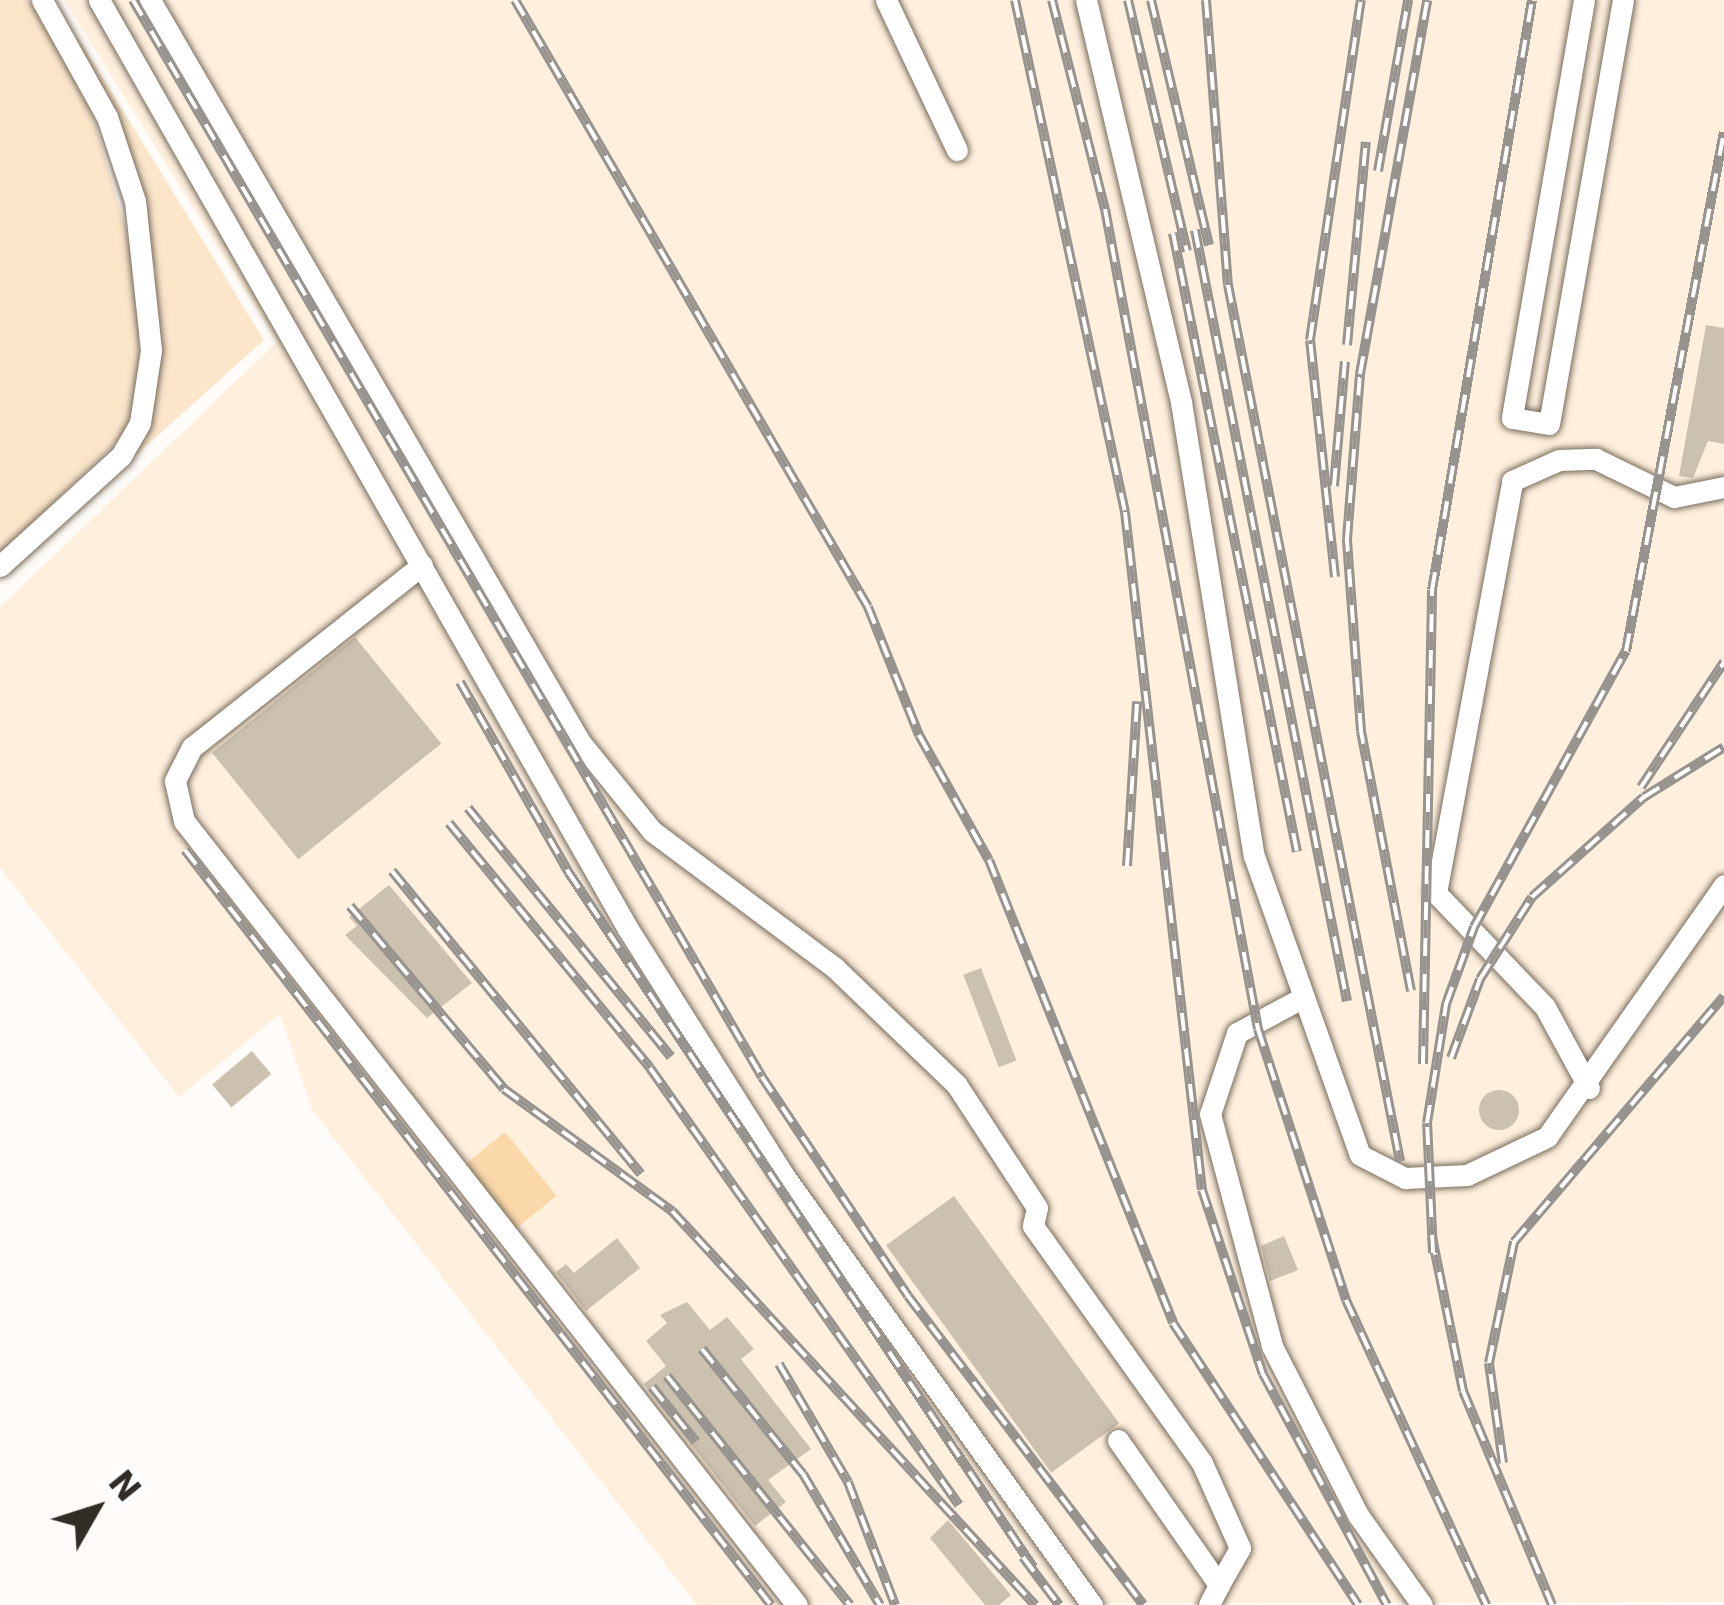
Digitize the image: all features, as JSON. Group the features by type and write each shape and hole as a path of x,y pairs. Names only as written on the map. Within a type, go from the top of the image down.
{"lane":[{"path":"0,566 121,456 140,423 151,350 135,202 107,117 42,0"},
{"path":"99,0 422,566 770,1154 1092,1605"},
{"path":"150,0 580,742 652,831 835,968 956,1084 1036,1208 1033,1226 1202,1463 1240,1547 1214,1595 1118,1440"},
{"path":"886,0 957,150"},
{"path":"1086,0 1181,403 1254,856 1300,1000 1360,1155 1378,1172 1467,1175 1514,1158 1589,1088 1724,886"},
{"path":"1584,0 1512,418 1549,424 1623,0"},
{"path":"1589,1088 1546,1007 1436,893 1512,481 1559,460 1596,459 1674,497 1724,487"},
{"path":"422,566 192,747 175,782 184,821 796,1605"},
{"path":"1300,1000 1237,1033 1210,1114 1272,1346 1358,1515 1422,1605"}],"shaded area":[{"path":"0,0 29,0 86,93 138,271 139,386 123,436 0,554"},
{"path":"64,0 1724,0 1724,1602 697,1605 312,1110 280,1014 179,1097 0,868 0,607 277,342"},
{"path":"77,36 264,340 125,465 156,272"},
{"path":"505,1132 557,1196 515,1229 464,1165"}],"building":[{"path":"1706,325 1724,328 1724,444 1708,441 1693,478 1679,476"},
{"path":"355,637 441,743 298,859 212,753"},
{"path":"389,885 472,983 427,1018 345,935 357,926 349,917"},
{"path":"981,968 1016,1060 999,1067 963,975"},
{"path":"252,1051 271,1074 231,1107 212,1084"},
{"path":"1499,1090 1513,1096 1519,1110 1513,1124 1499,1130 1485,1124 1479,1110 1485,1096"},
{"path":"954,1196 1119,1423 1051,1473 886,1245"},
{"path":"1284,1236 1298,1270 1270,1281 1261,1246"},
{"path":"617,1238 640,1268 586,1311 556,1272 566,1264 574,1273"},
{"path":"687,1302 710,1330 727,1317 754,1349 741,1359 811,1449 768,1480 786,1502 755,1526 644,1384 666,1366 646,1341 667,1323 660,1315"},
{"path":"948,1520 1011,1595 999,1605 985,1605 930,1538"}],"railway":[{"path":"133,0 762,1077 908,1296 1143,1605"},
{"path":"515,0 868,607 919,735 989,860 1173,1323 1358,1605"},
{"path":"1015,0 1125,512 1202,1190 1263,1374 1387,1605"},
{"path":"1052,0 1105,209 1258,1029 1346,1300 1486,1605"},
{"path":"1128,0 1187,251"},
{"path":"1151,0 1209,245"},
{"path":"1206,0 1228,285 1400,1161"},
{"path":"1335,577 1310,340 1361,0"},
{"path":"1378,171 1408,0"},
{"path":"1411,991 1361,731 1347,539 1360,374 1427,0"},
{"path":"1423,1064 1432,590 1532,0"},
{"path":"1433,1253 1427,1123 1446,1004 1474,927 1626,651 1724,132"},
{"path":"1347,345 1366,142"},
{"path":"1195,230 1347,1001"},
{"path":"1173,233 1297,852"},
{"path":"1334,486 1345,361"},
{"path":"1641,787 1724,662"},
{"path":"460,682 569,873 1033,1567"},
{"path":"1127,866 1137,701"},
{"path":"1451,1058 1480,979 1532,897 1644,797 1724,747"},
{"path":"468,808 671,1057"},
{"path":"449,823 650,1068 959,1505"},
{"path":"185,850 771,1605"},
{"path":"392,871 641,1174"},
{"path":"350,906 504,1089 672,1211 1035,1605"},
{"path":"1503,1463 1489,1363 1514,1242 1724,996"},
{"path":"1432,1237 1463,1391 1552,1605"},
{"path":"702,1349 803,1474 880,1605"},
{"path":"779,1364 848,1482 895,1605"},
{"path":"667,1376 850,1605"},
{"path":"652,1387 696,1442"},
{"path":"1023,1557 1059,1605"}]}
